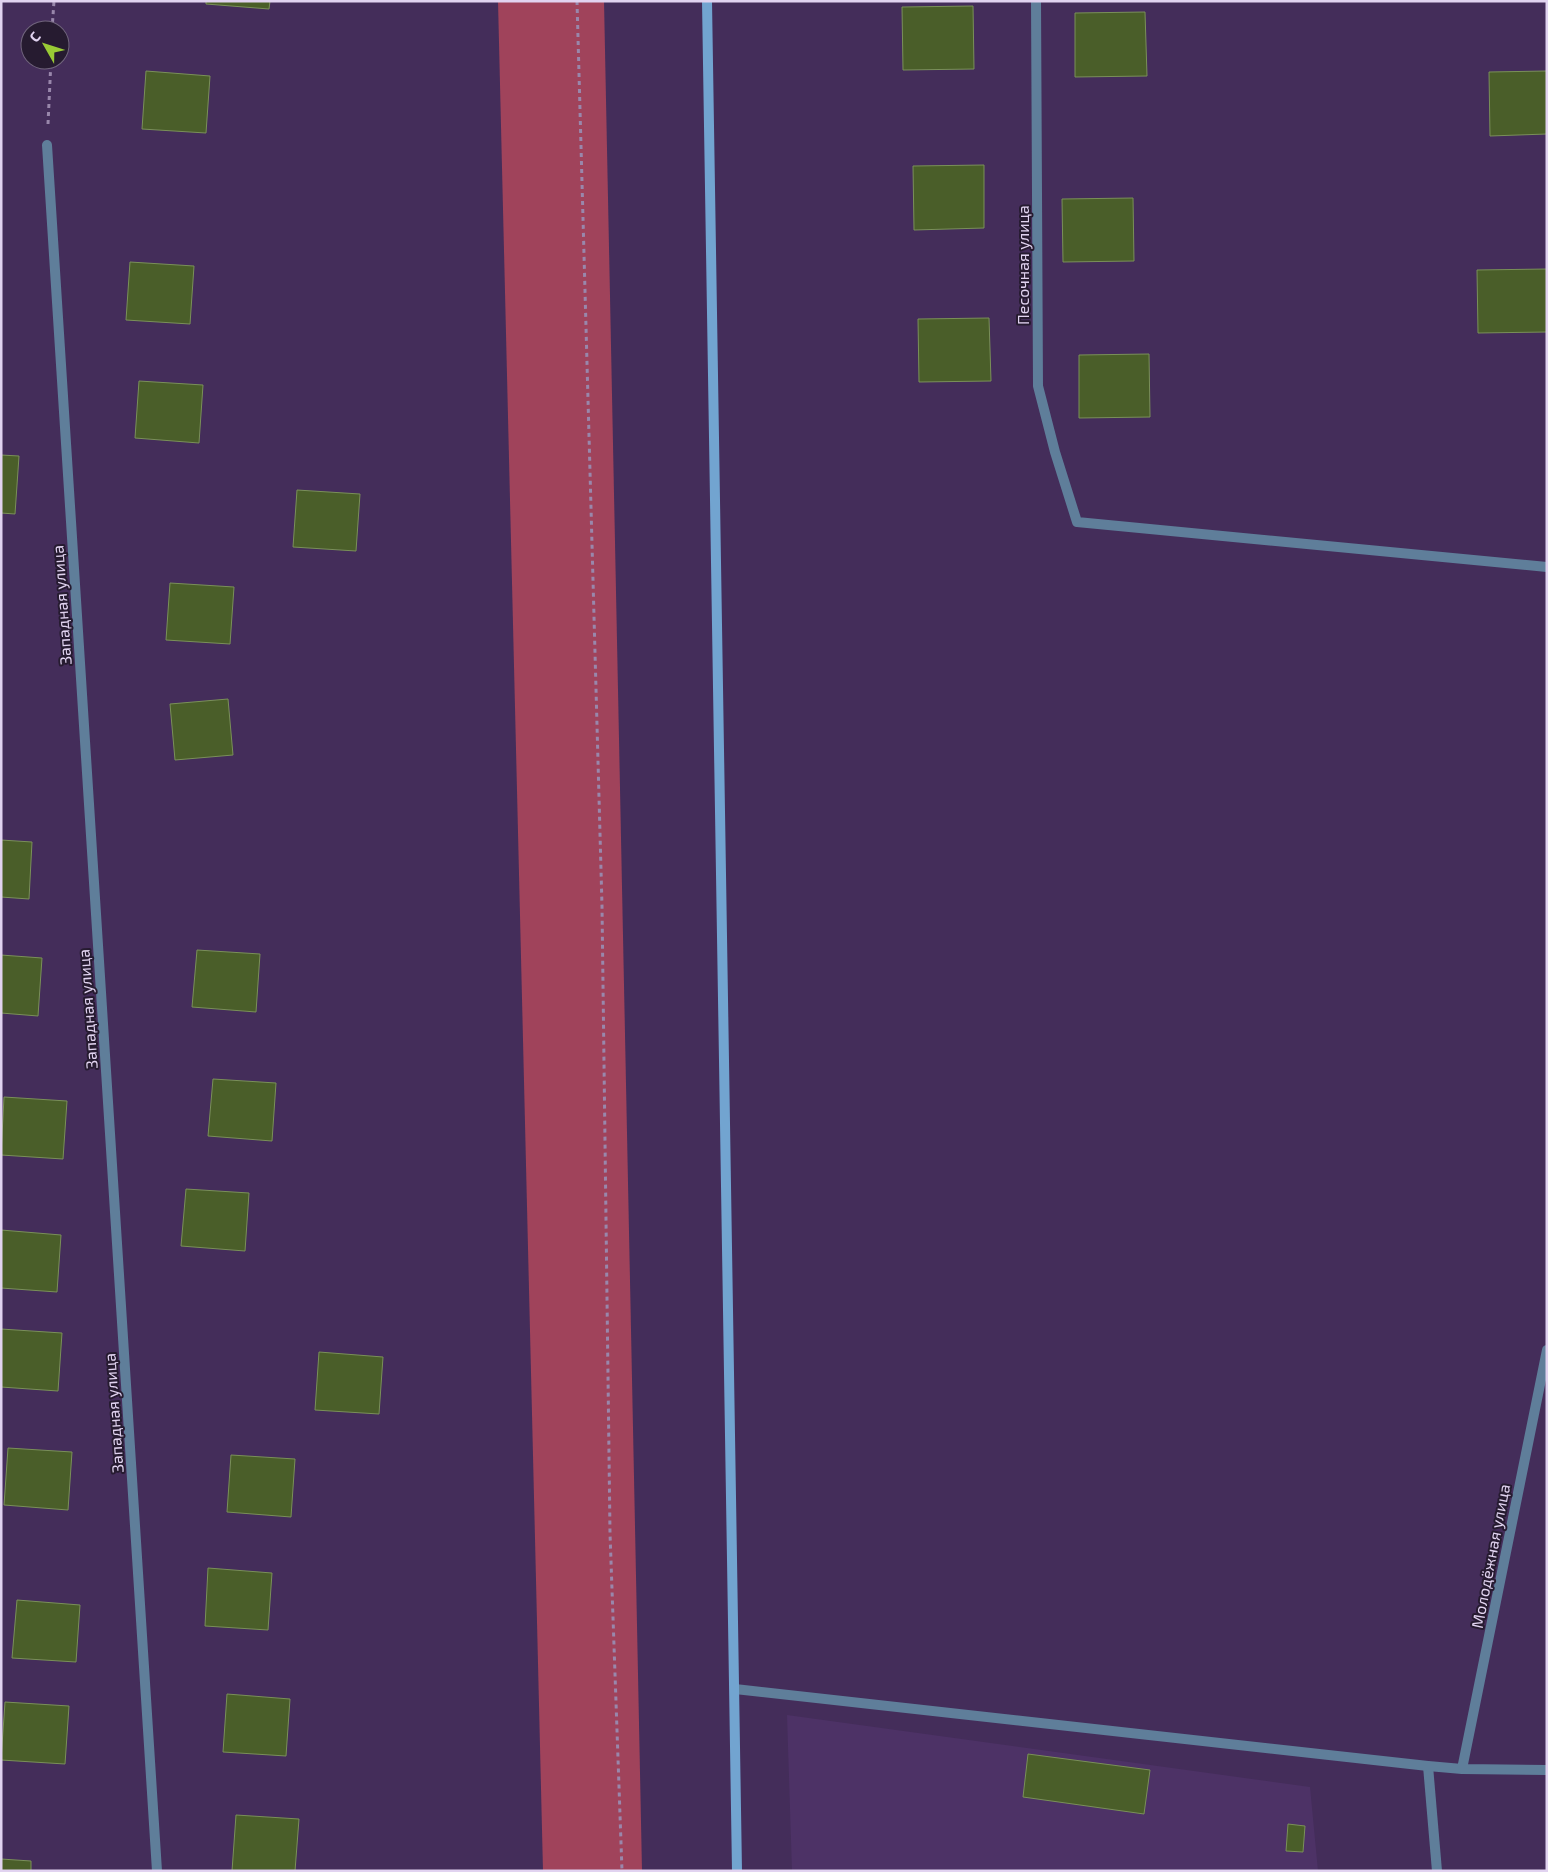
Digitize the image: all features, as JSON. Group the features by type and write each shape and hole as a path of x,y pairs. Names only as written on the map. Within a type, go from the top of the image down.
{"street":[{"path":"707,1 737,1871"},
{"name":"Песочная улица","path":"1036,1 1038,386 1055,452 1077,522 1547,567"},
{"name":"Западная улица","path":"46,145 157,1871"},
{"name":"Молодёжная улица","path":"1462,1769 1547,1350"},
{"path":"735,1689 1428,1766 1462,1769 1547,1770"},
{"path":"1428,1766 1437,1871"}],"path":[{"path":"53,20 54,1"},
{"path":"577,1 602,906 610,1533 622,1871"},
{"path":"46,145 50,70"}],"shaded area":[{"path":"498,1 604,1 642,1871 543,1871"},
{"path":"787,1715 1310,1787 1318,1871 792,1871"}],"building":[{"path":"206,1 270,1 269,9 206,4"},
{"path":"973,6 974,69 903,70 902,7"},
{"path":"1145,12 1147,76 1075,77 1075,13"},
{"path":"146,71 210,76 206,133 142,129"},
{"path":"1547,71 1547,134 1490,136 1489,72"},
{"path":"984,165 984,228 914,230 913,166"},
{"path":"1133,198 1134,261 1063,262 1062,199"},
{"path":"130,262 194,266 190,324 126,320"},
{"path":"1547,269 1547,332 1478,333 1477,270"},
{"path":"989,318 991,381 919,382 918,319"},
{"path":"1149,354 1150,417 1079,418 1079,355"},
{"path":"139,381 203,385 199,443 135,438"},
{"path":"1,455 19,456 15,514 1,513"},
{"path":"297,490 360,494 356,551 293,547"},
{"path":"170,583 234,587 230,644 166,640"},
{"path":"228,699 233,755 175,760 170,704"},
{"path":"1,840 32,842 29,899 1,897"},
{"path":"197,950 260,954 256,1012 192,1007"},
{"path":"1,955 42,958 38,1016 1,1013"},
{"path":"213,1079 276,1083 272,1141 208,1136"},
{"path":"4,1097 67,1101 63,1159 1,1155"},
{"path":"186,1189 249,1193 245,1251 181,1246"},
{"path":"1,1230 61,1235 57,1292 1,1288"},
{"path":"1,1329 62,1333 58,1391 1,1387"},
{"path":"319,1352 383,1357 379,1414 315,1410"},
{"path":"8,1448 72,1452 68,1510 4,1505"},
{"path":"231,1455 295,1459 291,1517 227,1512"},
{"path":"208,1568 272,1573 268,1630 205,1626"},
{"path":"17,1600 80,1605 76,1662 12,1658"},
{"path":"227,1694 290,1699 286,1756 223,1752"},
{"path":"5,1702 69,1706 65,1764 1,1760"},
{"path":"1028,1754 1150,1770 1144,1814 1023,1797"},
{"path":"236,1815 299,1819 295,1871 232,1871"},
{"path":"1288,1824 1305,1826 1303,1852 1286,1851"},
{"path":"1,1859 31,1861 31,1871 1,1871"}]}
